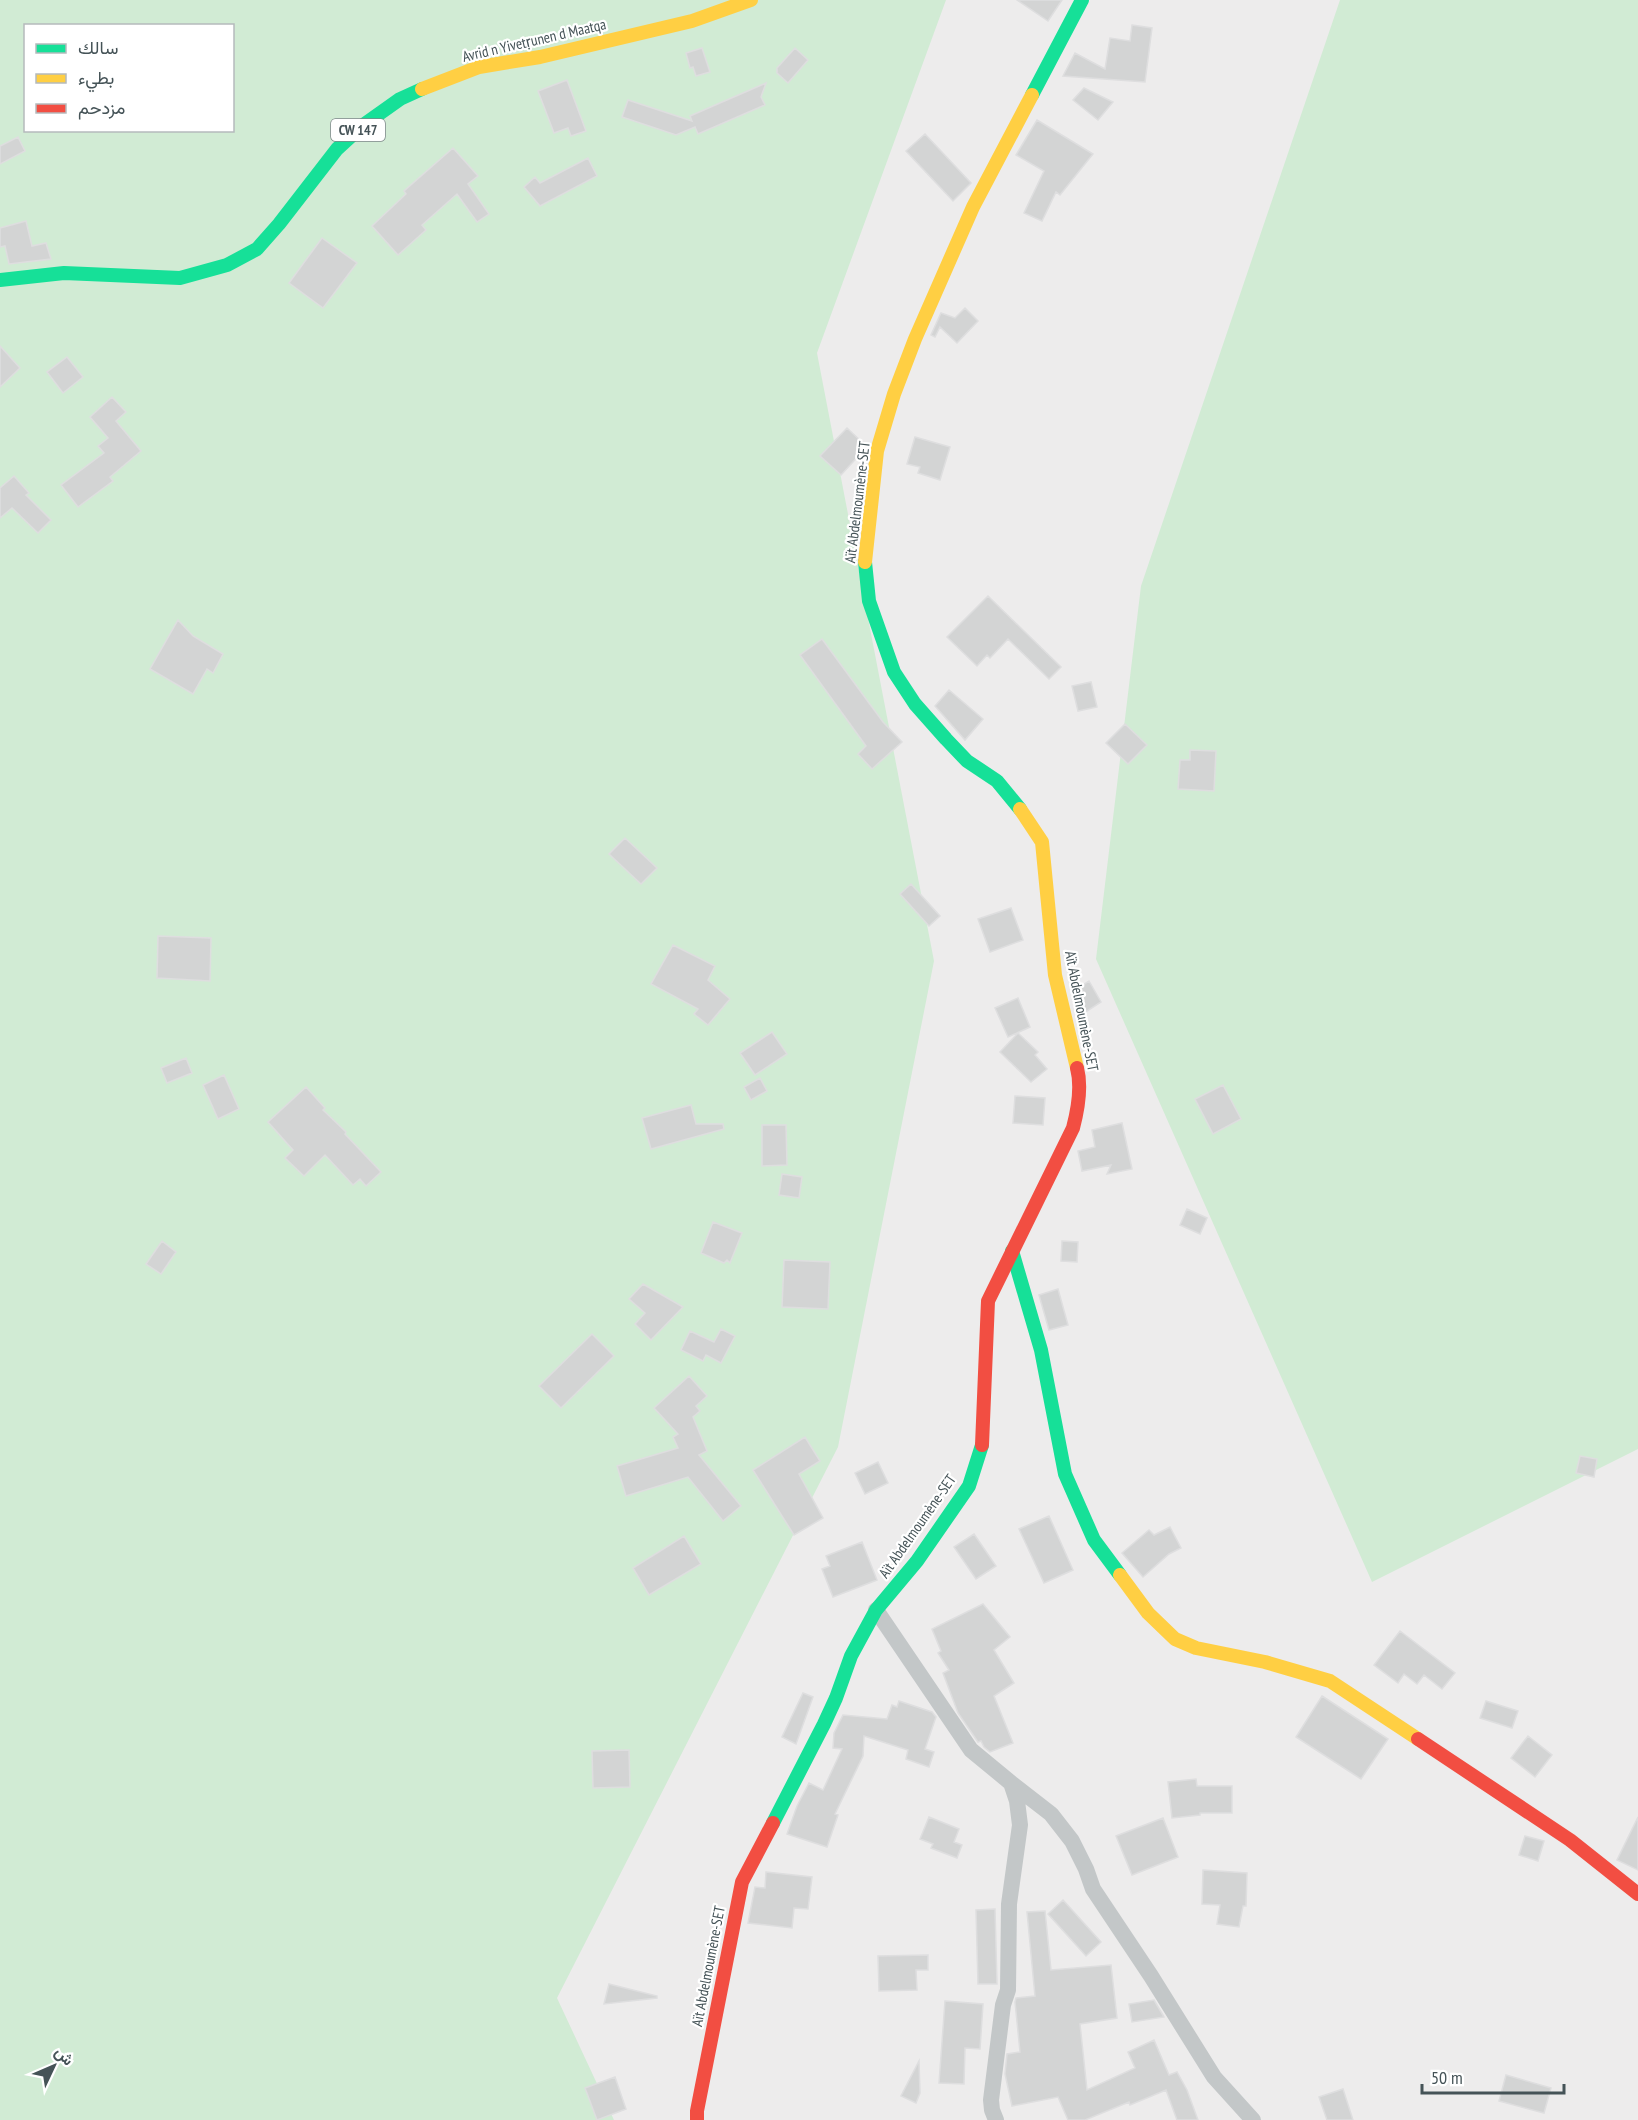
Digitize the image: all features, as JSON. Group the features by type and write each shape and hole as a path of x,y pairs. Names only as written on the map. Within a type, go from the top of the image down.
{"street":[{"name":"Avrid n Yivetṛunen d Maatqa","path":"0,280 64,273 180,278 227,265 257,249 337,149 362,126 400,99 438,81 479,67 540,57 692,21 751,0"},
{"name":"Aït Abdelmoumène-SET","path":"697,2120 742,1882 824,1724 851,1656 876,1610 917,1561 969,1486 983,1442 988,1301 1073,1128 1078,1110 1079,1076 1055,975 1042,842 1021,810 997,781 967,760 946,740 915,704 894,672 869,601 865,561 877,451 898,383 973,207 1082,0"},
{"path":"1012,1251 1041,1350 1065,1474 1094,1540 1148,1613 1175,1639 1196,1648 1265,1662 1329,1681 1570,1840 1638,1894"},
{"path":"876,1610 971,1750 1051,1814 1072,1841 1093,1888 1214,2077 1253,2120"},
{"path":"996,2120 991,2100 1003,2005 1008,1990 1009,1904 1020,1825 1017,1801 1011,1783"}],"green space":[{"path":"0,0 946,0 817,353 934,961 838,1447 557,1998 614,2120 0,2120"},
{"path":"1340,0 1638,0 1638,1449 1372,1582 1096,959 1141,586"}],"building":[{"path":"1017,0 1062,0 1048,21"},
{"path":"1132,25 1152,28 1145,82 1063,76 1075,53 1105,69 1110,38 1130,41"},
{"path":"702,48 710,72 696,76 693,67 690,68 686,53"},
{"path":"795,48 808,60 788,83 777,73 777,68"},
{"path":"567,80 586,131 571,136 568,128 554,133 538,91"},
{"path":"766,83 761,97 765,105 698,134 695,127 676,135 622,117 628,100 692,121 690,116"},
{"path":"1084,88 1113,102 1098,120 1073,100"},
{"path":"1037,120 1093,154 1060,195 1056,192 1042,221 1024,213 1044,171 1016,155"},
{"path":"925,134 971,183 953,201 906,151"},
{"path":"18,137 25,151 0,164 0,146"},
{"path":"453,148 478,176 468,184 489,214 477,222 457,194 422,225 426,230 398,255 372,226 406,194 404,191"},
{"path":"588,158 597,176 540,206 524,187 535,177 540,183"},
{"path":"26,221 32,246 46,243 51,259 9,264 5,246 0,247 0,228"},
{"path":"322,238 357,263 323,308 289,283"},
{"path":"965,308 978,321 957,343 940,327 935,337 931,335 941,313 955,318"},
{"path":"0,346 20,368 0,387"},
{"path":"67,357 83,377 63,393 47,372"},
{"path":"112,397 126,412 116,421 141,451 110,477 113,481 78,507 61,485 104,453 98,446 108,438 90,417"},
{"path":"847,428 865,445 863,451 841,475 820,456"},
{"path":"915,437 950,447 940,480 918,473 920,467 907,464"},
{"path":"14,476 29,493 26,495 51,520 38,533 12,508 0,518 0,488"},
{"path":"988,596 1061,667 1049,679 1008,639 990,658 987,655 977,666 947,637"},
{"path":"178,620 193,636 223,654 213,673 207,669 193,694 150,669"},
{"path":"822,639 883,722 902,742 872,769 858,754 866,746 800,655"},
{"path":"1091,682 1097,707 1078,711 1072,686"},
{"path":"949,690 983,719 965,740 935,706"},
{"path":"1125,724 1147,745 1128,764 1106,743"},
{"path":"1190,750 1216,751 1214,791 1178,789 1180,760 1190,760"},
{"path":"625,838 657,868 641,884 609,854"},
{"path":"911,884 940,916 929,926 900,894"},
{"path":"1011,908 1023,940 990,952 978,919"},
{"path":"158,936 211,938 210,981 157,978"},
{"path":"673,945 715,966 708,980 730,999 708,1025 694,1014 698,1009 651,984"},
{"path":"1089,981 1101,1002 1081,1015 1073,991"},
{"path":"1018,998 1030,1027 1008,1037 995,1008"},
{"path":"772,1032 787,1054 755,1075 740,1053"},
{"path":"1018,1033 1038,1052 1035,1055 1047,1069 1031,1082 1000,1052"},
{"path":"186,1058 192,1073 167,1083 161,1068"},
{"path":"224,1075 239,1109 218,1119 203,1085"},
{"path":"760,1078 767,1091 751,1100 744,1087"},
{"path":"1223,1085 1241,1119 1213,1134 1195,1099"},
{"path":"306,1087 325,1108 323,1110 381,1172 366,1186 360,1179 353,1185 325,1155 304,1176 285,1158 293,1150 268,1122"},
{"path":"1015,1096 1045,1098 1043,1125 1013,1123"},
{"path":"691,1105 696,1124 723,1124 724,1129 651,1149 642,1118"},
{"path":"1122,1123 1132,1169 1107,1174 1111,1165 1082,1171 1078,1151 1095,1147 1092,1130"},
{"path":"762,1125 786,1125 787,1165 762,1166"},
{"path":"782,1174 802,1177 799,1198 779,1195"},
{"path":"1187,1209 1207,1218 1200,1234 1180,1225"},
{"path":"713,1222 742,1233 730,1263 727,1260 724,1263 701,1253"},
{"path":"162,1241 176,1252 161,1274 146,1264"},
{"path":"1062,1241 1078,1242 1077,1262 1061,1261"},
{"path":"784,1260 830,1262 828,1309 782,1307"},
{"path":"643,1284 683,1307 651,1340 635,1324 645,1313 629,1299"},
{"path":"1058,1289 1068,1325 1049,1330 1039,1295"},
{"path":"721,1329 735,1336 721,1363 706,1355 703,1361 681,1350 690,1331 714,1342"},
{"path":"592,1334 614,1356 561,1408 539,1386"},
{"path":"689,1376 707,1396 696,1406 700,1411 693,1417 707,1451 699,1455 741,1506 723,1521 688,1477 626,1496 617,1466 678,1448 673,1437 678,1434 654,1408"},
{"path":"805,1437 820,1461 799,1474 823,1518 794,1535 753,1470"},
{"path":"1580,1456 1597,1459 1594,1477 1576,1473"},
{"path":"878,1462 888,1483 865,1494 855,1473"},
{"path":"1049,1516 1073,1570 1044,1583 1019,1529"},
{"path":"1170,1527 1181,1548 1169,1554 1143,1577 1122,1553 1149,1530 1154,1535"},
{"path":"974,1534 996,1566 976,1579 954,1547"},
{"path":"684,1536 701,1564 649,1595 633,1568"},
{"path":"862,1542 877,1580 833,1597 822,1569 830,1566 826,1556"},
{"path":"983,1604 1010,1637 994,1650 1014,1683 994,1696 1013,1743 990,1752 981,1741 978,1742 958,1713 943,1673 949,1670 938,1653 941,1651 932,1629"},
{"path":"1400,1631 1455,1673 1442,1689 1424,1675 1417,1684 1404,1674 1398,1683 1374,1665"},
{"path":"803,1693 813,1697 796,1744 782,1737"},
{"path":"1322,1696 1388,1739 1361,1779 1296,1737"},
{"path":"899,1701 932,1712 936,1717 925,1749 934,1752 929,1767 906,1759 908,1750 864,1736 863,1756 835,1814 838,1815 827,1847 787,1834 797,1806 809,1783 823,1790 842,1749 833,1748 834,1733 843,1715 887,1719 892,1705 897,1707"},
{"path":"1486,1701 1518,1711 1512,1728 1480,1718"},
{"path":"1528,1736 1552,1755 1535,1777 1511,1758"},
{"path":"629,1750 630,1787 593,1788 592,1751"},
{"path":"1196,1779 1197,1786 1232,1786 1232,1813 1200,1813 1200,1815 1172,1818 1168,1782"},
{"path":"929,1817 959,1829 954,1842 962,1845 957,1858 931,1848 933,1844 920,1839"},
{"path":"1638,1817 1638,1870 1617,1860"},
{"path":"1163,1818 1178,1857 1132,1875 1116,1836"},
{"path":"1525,1836 1544,1841 1538,1861 1519,1855"},
{"path":"1203,1870 1247,1873 1246,1906 1243,1906 1239,1927 1217,1924 1220,1905 1202,1904"},
{"path":"766,1872 812,1877 808,1909 794,1908 792,1928 748,1923 755,1887 765,1888"},
{"path":"1063,1900 1101,1942 1086,1956 1048,1914"},
{"path":"995,1909 997,1984 978,1984 976,1910"},
{"path":"1045,1911 1051,1970 1111,1965 1117,2018 1080,2024 1087,2090 1135,2068 1128,2052 1154,2040 1169,2075 1177,2072 1187,2090 1198,2120 1177,2120 1166,2090 1085,2120 1068,2120 1058,2097 1012,2106 1005,2074 1007,2054 1020,2052 1015,2002 1016,1998 1035,1996 1027,1912"},
{"path":"928,1955 928,1970 916,1970 917,1990 879,1991 878,1956"},
{"path":"609,1984 657,1996 657,1998 604,2004"},
{"path":"1154,2000 1164,2017 1132,2022 1129,2004"},
{"path":"945,2001 983,2004 980,2049 965,2048 964,2084 939,2083"},
{"path":"919,2061 920,2093 916,2103 901,2096"},
{"path":"1506,2075 1551,2088 1544,2113 1499,2101"},
{"path":"615,2077 626,2109 597,2120 585,2088"},
{"path":"1343,2089 1353,2120 1327,2120 1319,2097"}],"traffic: fast":[{"path":"1032,95 1082,0"},
{"path":"0,280 64,273 180,278 227,265 257,249 337,149 362,126 400,99 422,89"},
{"path":"865,562 869,601 894,672 915,704 946,739 967,761 997,781 1020,809"},
{"path":"1012,1251 1041,1350 1065,1474 1094,1540 1120,1575"},
{"path":"773,1823 824,1724 851,1656 876,1610 917,1561 969,1486 982,1445"}],"traffic: slow":[{"path":"422,89 479,67 540,57 692,21 751,0"},
{"path":"865,562 877,451 894,394 915,339 973,207 1032,95"},
{"path":"1020,809 1042,842 1055,975 1077,1068"},
{"path":"1120,1575 1148,1613 1175,1639 1196,1648 1265,1662 1330,1681 1418,1739"}],"traffic: jam":[{"path":"982,1445 988,1301 1073,1128 1079,1098 1077,1068"},
{"path":"1418,1739 1570,1840 1638,1894"},
{"path":"697,2120 742,1882 773,1823"}]}
